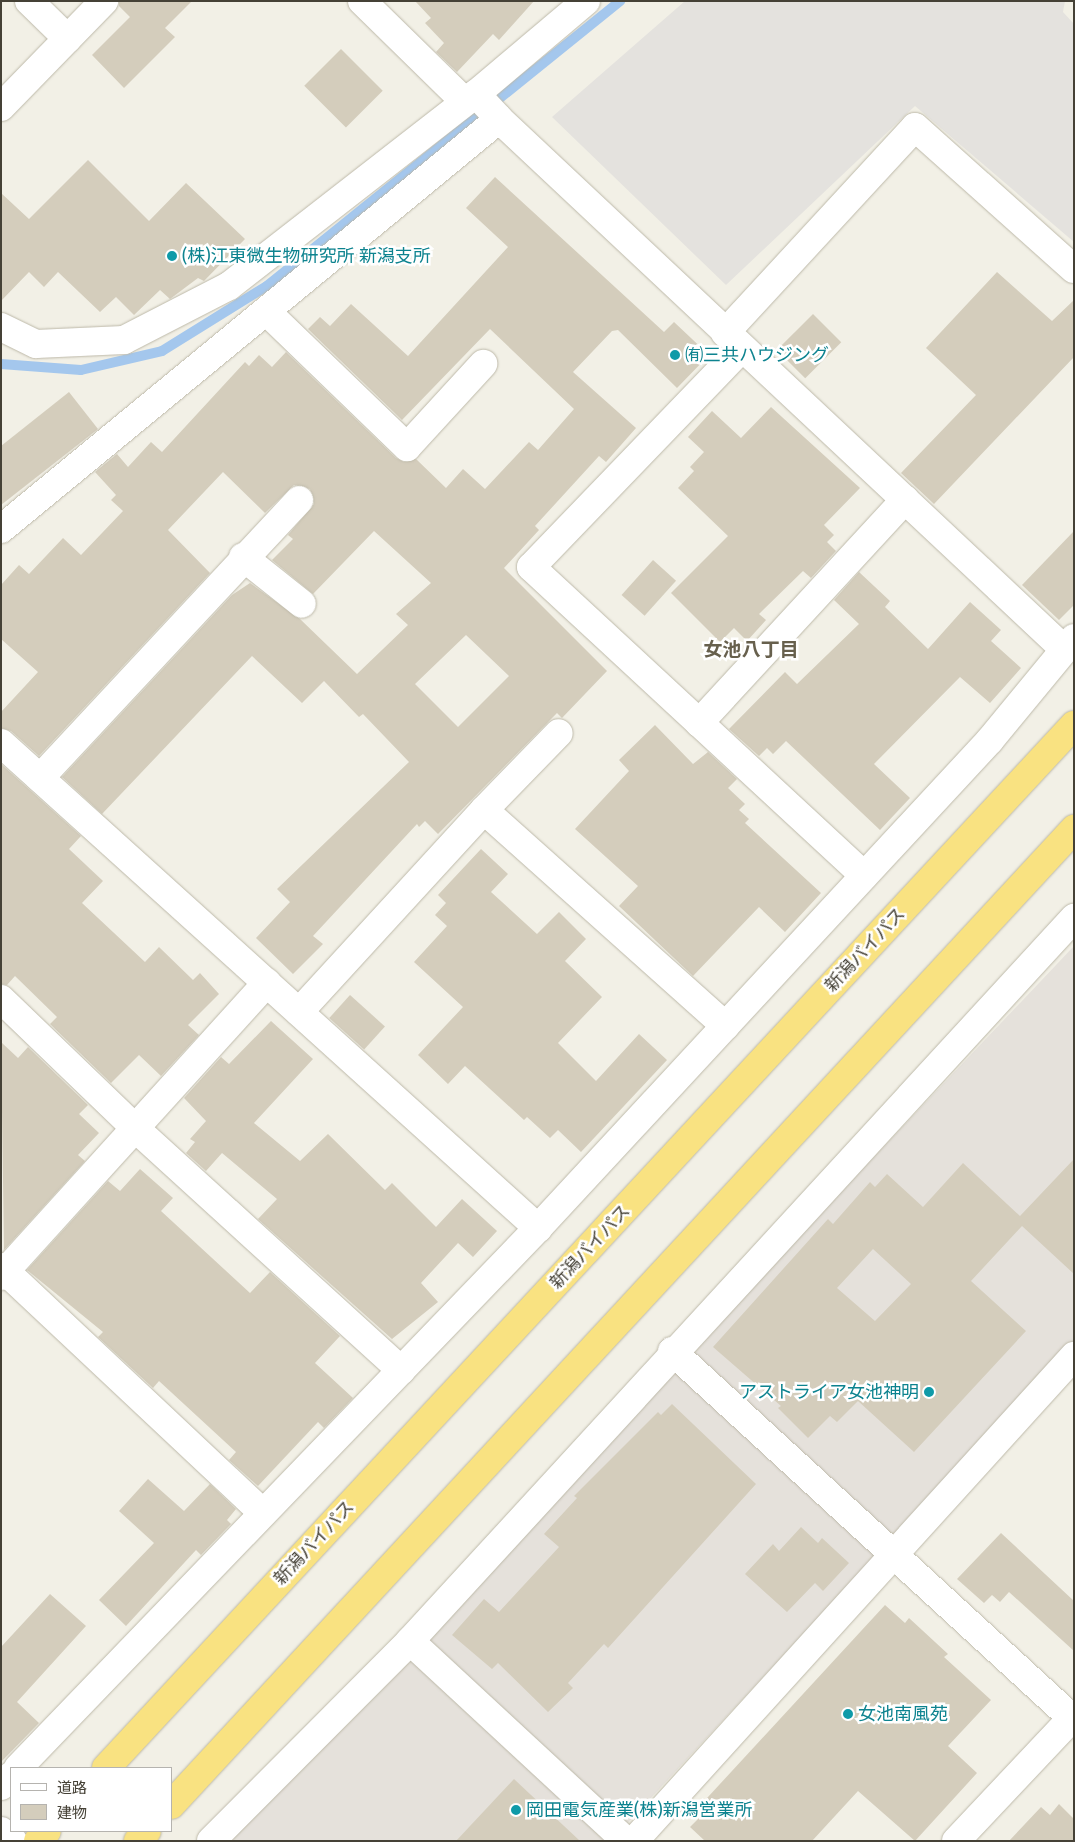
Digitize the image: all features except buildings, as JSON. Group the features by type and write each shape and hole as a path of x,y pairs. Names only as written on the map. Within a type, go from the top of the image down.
{"highway":[{"name":"新潟バイパス","path":"107,1767 1074,725"},
{"path":"172,1804 1074,829"},
{"path":"969,944 1074,841"}],"street":[{"path":"29,1 68,39"},
{"path":"1,108 104,1"},
{"path":"19,1767 538,1228 990,740 1069,644 905,500 498,119 471,98 362,1"},
{"path":"1,327 36,344 124,340 229,286 471,98 586,1"},
{"path":"1,529 498,119"},
{"path":"864,875 531,567 734,340 915,127 1074,269"},
{"path":"266,311 407,447 483,364"},
{"path":"40,778 243,556 299,500"},
{"path":"699,722 905,500"},
{"path":"243,556 302,604"},
{"path":"299,1012 484,810 559,734"},
{"path":"1,743 538,1228"},
{"path":"484,810 726,1026"},
{"path":"211,1841 410,1642 672,1352 1074,918"},
{"path":"263,1513 3,1271 267,983"},
{"path":"1,999 135,1128 401,1370"},
{"path":"672,1352 1073,1718 956,1841"},
{"path":"634,1841 892,1553 1074,1356"},
{"path":"410,1642 626,1841"},
{"path":"1,1786 10,1777"},
{"path":"1,1831 13,1841"}],"shaded area":[{"path":"685,1 1065,1 1063,12 1074,24 1074,242 915,106 726,285 552,117"},
{"path":"1074,946 1074,1342 611,1841 225,1841"}],"waterway":[{"path":"1,364 81,370 162,351 267,286 620,1"}],"place":[{"name":"(株)江東微生物研究所 新潟支所","path":"172,256"},
{"name":"㈲三共ハウジング","path":"675,355"},
{"name":"アストライア女池神明","path":"929,1392"},
{"name":"女池南風苑","path":"848,1714"},
{"name":"岡田電気産業(株)新潟営業所","path":"516,1810"}],"district":[{"name":"女池八丁目","path":"751,650"}]}
